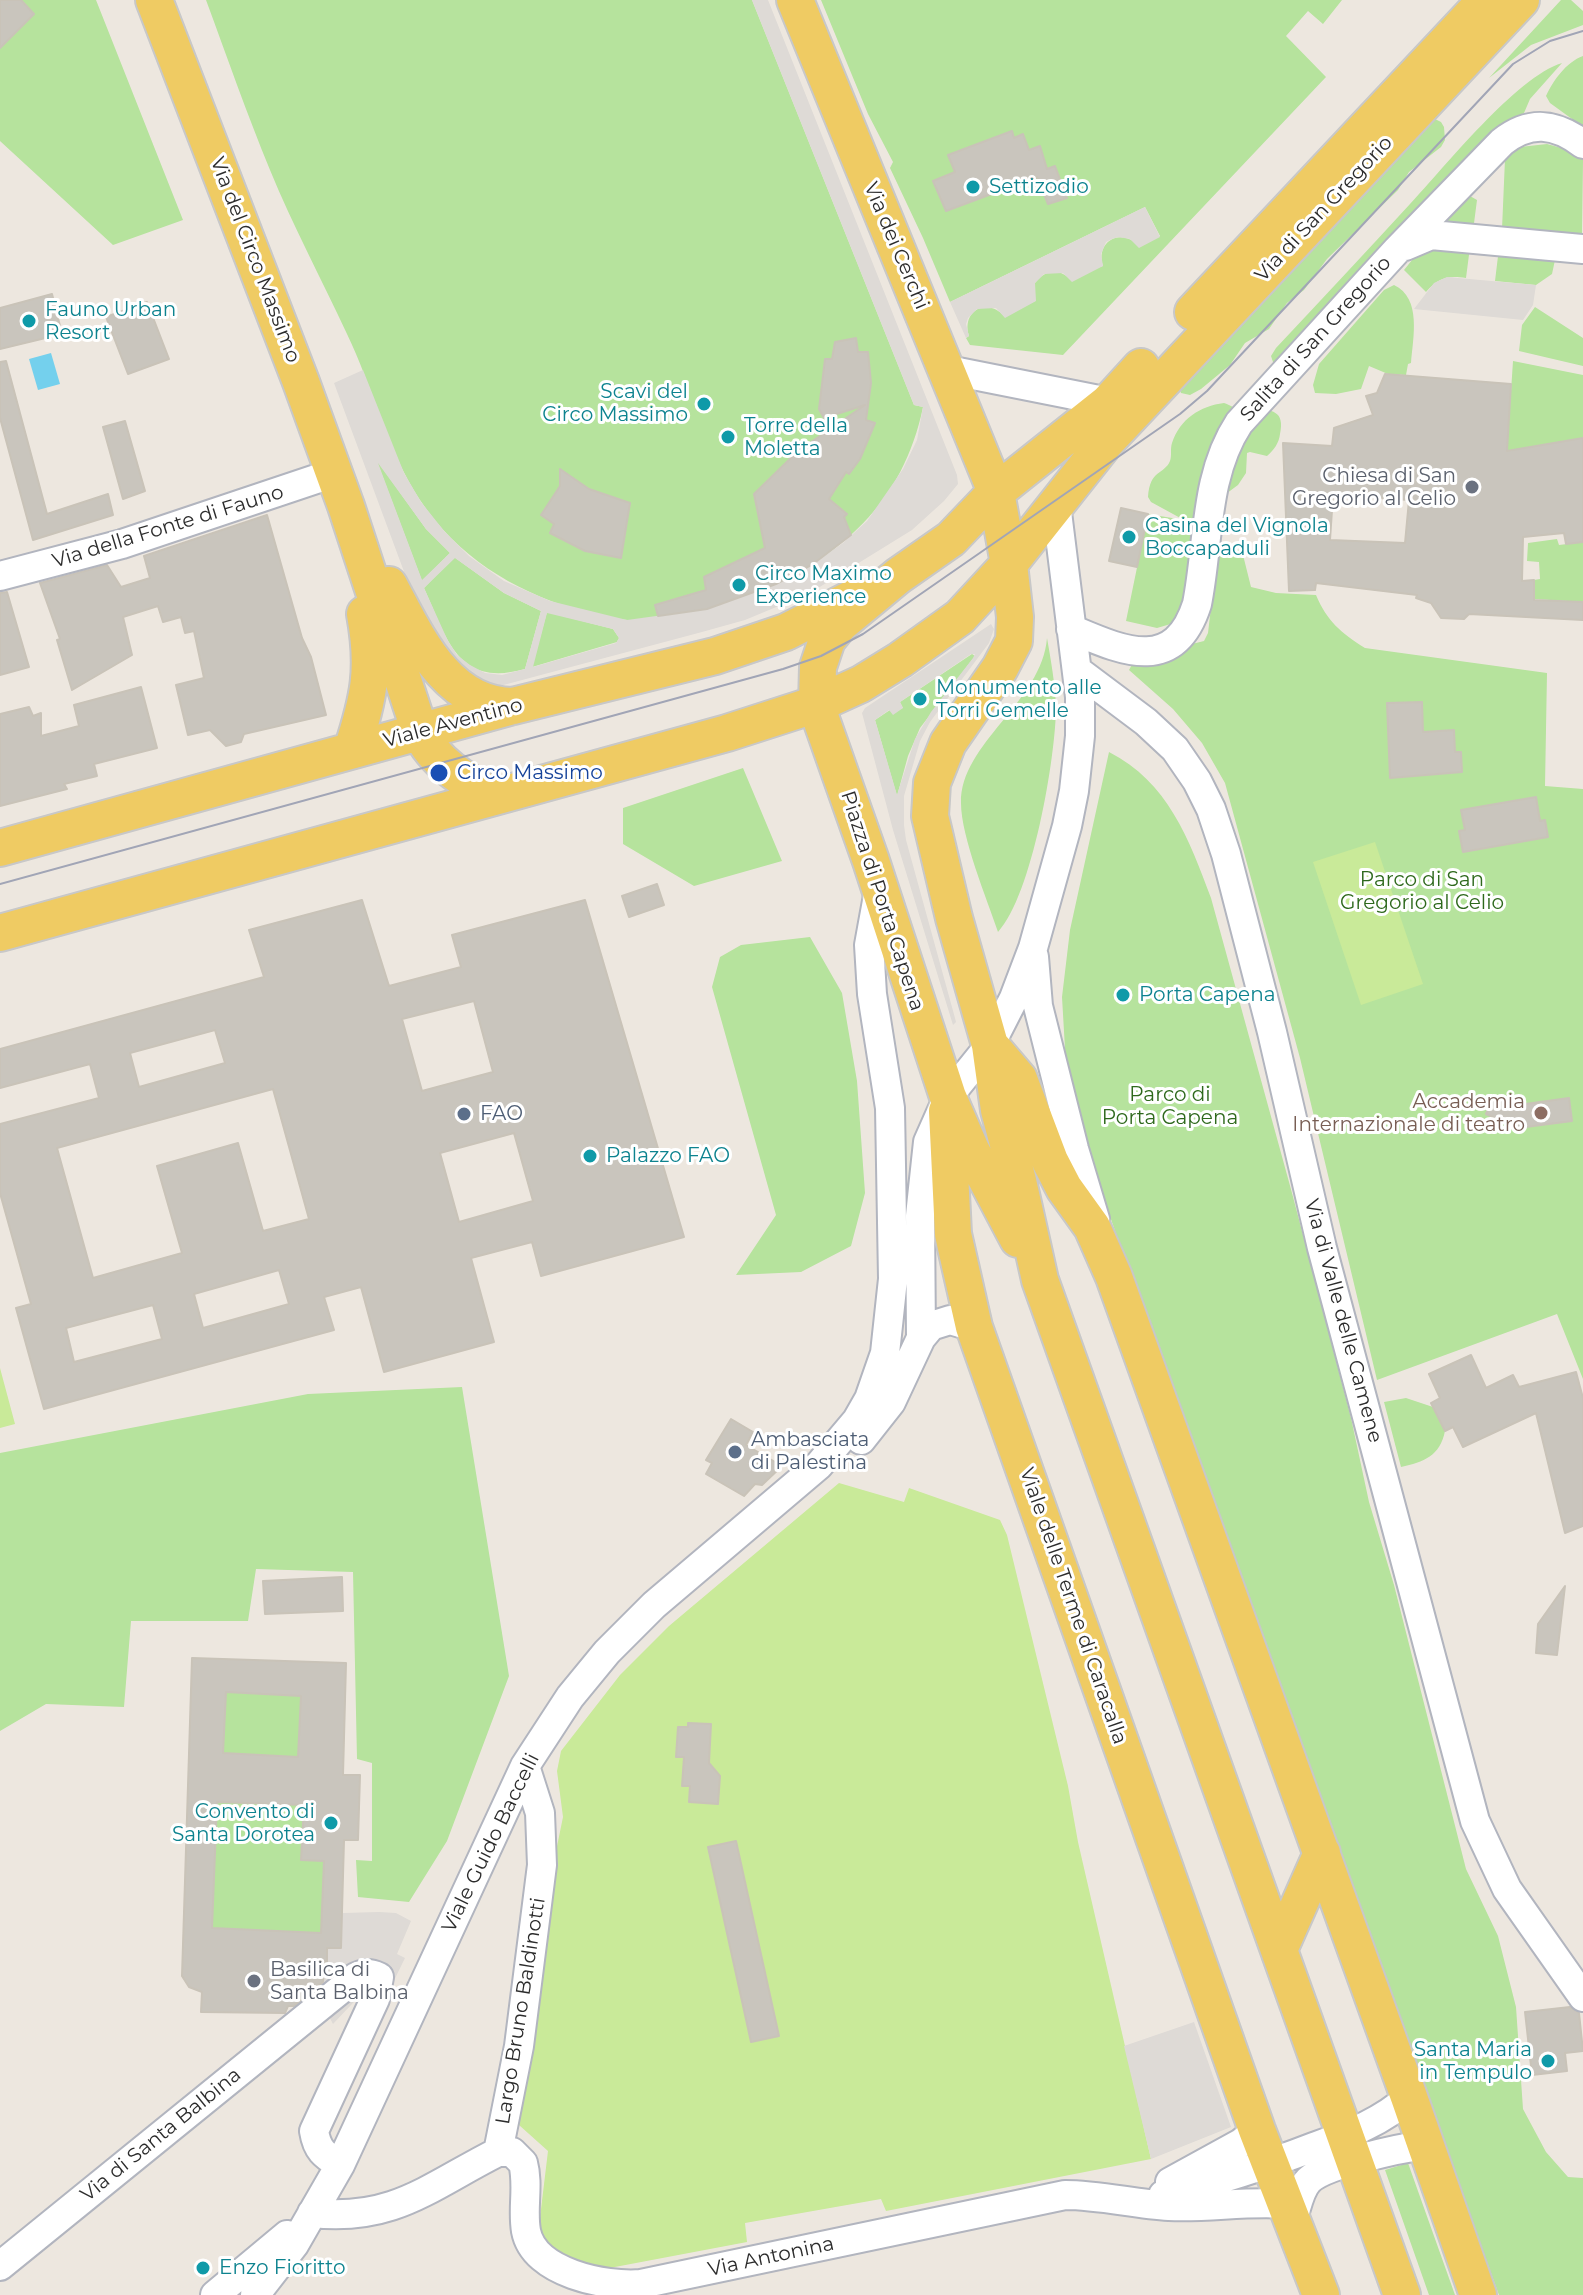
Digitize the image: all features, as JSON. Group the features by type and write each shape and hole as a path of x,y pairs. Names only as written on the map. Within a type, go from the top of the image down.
{"main road":[{"name":"Via dei Cerchi","path":"795,0 996,492"},
{"name":"Via di San Gregorio","path":"1118,410 1486,0"},
{"name":"Via di San Gregorio","path":"1118,410 1521,0"},
{"name":"Via del Circo Massimo","path":"158,5 340,489 420,732 444,763 472,785 493,796"},
{"name":"Piazza di Porta Capena","path":"948,1097 817,704 821,656 832,632 898,576 951,539 996,492 1118,410"},
{"path":"0,933 707,739 817,704 861,684 933,638 973,605 1090,460 1118,410"},
{"name":"Via del Circo Massimo","path":"340,489 415,633 438,668 474,696 497,705 513,706"},
{"name":"Via del Circo Massimo","path":"340,489 367,625 370,660 367,704 352,750"},
{"path":"996,492 1009,564 1015,626 1011,648 948,743 932,783 930,805 936,846 990,1045 999,1110 1016,1170 1040,1280 1402,2295"},
{"name":"Viale Aventino","path":"0,848 513,706 709,657 767,639 898,576"},
{"path":"990,1045 1019,1079 1050,1161 1064,1188 1092,1227 1114,1277 1478,2295"},
{"path":"948,1097 971,1150 1040,1280"},
{"name":"Viale delle Terme di Caracalla","path":"948,1097 947,1148 953,1234 974,1327 1257,2130 1321,2295"},
{"path":"1279,1950 1322,1853"}],"street":[{"path":"1397,250 1496,147 1518,131 1537,125 1548,126 1583,144"},
{"path":"1397,250 1431,235 1583,249"},
{"name":"Salita di San Gregorio","path":"1071,629 1121,650 1137,653 1160,648 1186,630 1197,604 1215,480 1229,438 1254,405 1397,250"},
{"path":"948,370 1118,410"},
{"name":"Via della Fonte di Fauno","path":"0,576 340,489"},
{"path":"921,1338 919,1229 925,1160 931,1133 948,1097 990,1045 1014,998 1033,948 1074,791 1080,724 1078,671 1056,504"},
{"name":"Via di Valle delle Camene","path":"1078,671 1146,722 1175,749 1197,781 1211,809 1226,854 1272,1032 1322,1248 1475,1821 1507,1889 1583,1997"},
{"path":"819,1465 857,1420 869,1399 885,1353 892,1305 890,1108 872,994 869,945 879,890"},
{"path":"1033,948 1038,1006 1052,1064 1082,1180 1114,1277"},
{"path":"819,1465 850,1449 880,1419 904,1378 921,1338 931,1326 943,1320 974,1327"},
{"name":"Viale Guido Baccelli","path":"255,2295 294,2245 340,2165 525,1766 570,1697 628,1629 819,1465"},
{"name":"Largo Bruno Baldinotti","path":"312,2213 352,2215 390,2207 431,2189 498,2152 519,2046 542,1865 540,1813 525,1766"},
{"name":"Via di Santa Balbina","path":"0,2266 281,2036 365,1973 379,1977 375,1999 314,2131 316,2145 323,2155 340,2165"},
{"path":"1131,2204 1174,2206 1243,2202 1289,2213 1309,2180 1409,2097"},
{"path":"1131,2204 1241,2143 1257,2130"},
{"path":"1131,2204 1270,2163 1351,2148 1387,2151 1425,2145"},
{"name":"Via Antonina","path":"498,2152 512,2152 523,2163 525,2224 534,2250 566,2270 592,2280 618,2285 641,2284 1065,2195 1093,2196 1131,2204"},
{"name":"Viale Guido Baccelli","path":"215,2295 312,2213"}],"green space":[{"path":"0,0 96,0 183,220 113,245 0,141"},
{"path":"206,0 752,0 914,405 923,407 914,441 884,499 840,544 784,580 723,605 675,616 628,620 575,609 529,592 488,568 451,538 435,520 398,461 356,355 270,170"},
{"path":"821,0 1342,0 1323,24 1308,11 1286,36 1326,77 1063,355 970,345 966,338 969,336 969,319 972,313 984,307 998,311 1005,317 1035,301 1035,283 1046,273 1059,272 1068,277 1103,266 1102,251 1115,238 1128,238 1135,242 1160,236 1145,207 950,302 890,168 893,162 868,114"},
{"path":"1561,0 1571,0 1583,11 1583,25 1531,45 1489,78"},
{"path":"1583,56 1583,127 1550,103 1546,96 1561,73"},
{"path":"1562,63 1530,99 1524,113 1499,126 1274,365 1271,356 1276,348 1482,125 1524,86"},
{"path":"1429,116 1444,127 1445,140 1441,147 1409,172 1398,190 1327,259 1304,290 1287,303 1269,329 1245,343 1230,365 1201,389 1190,395 1181,393 1178,383"},
{"path":"1547,144 1565,149 1583,160 1582,234 1502,229 1505,159 1520,147"},
{"path":"1470,196 1477,200 1473,231 1445,223"},
{"path":"1425,244 1470,247 1466,278 1443,279 1426,292 1404,270"},
{"path":"1499,248 1555,260 1552,274 1536,285 1495,281"},
{"path":"1394,285 1409,299 1414,320 1411,363 1406,375 1388,374 1369,366 1361,389 1336,394 1315,393 1313,385 1319,364 1384,290"},
{"path":"1535,307 1583,338 1583,366 1519,351 1522,325"},
{"path":"1513,361 1583,375 1583,439 1523,448 1523,453 1507,452"},
{"path":"1224,403 1239,409 1276,413 1281,424 1277,443 1267,456 1247,453 1246,473 1238,485 1189,521 1197,523 1187,596 1174,623 1157,628 1126,621 1148,514 1184,520 1151,502 1148,497 1151,482 1170,461 1172,443 1180,427 1199,411"},
{"path":"376,459 426,529 450,553 422,581"},
{"path":"1557,539 1559,545 1583,542 1583,602 1534,599 1534,580 1540,579 1539,562 1527,561 1528,543"},
{"name":"Parco di San Gregorio al Celio","path":"1218,547 1242,551 1251,587 1276,593 1316,595 1336,626 1365,648 1547,673 1545,786 1583,789 1583,1379 1557,1314 1377,1380 1300,1058 1225,783 1202,743 1173,709 1129,670 1134,661 1162,663 1171,660 1184,646 1204,641 1208,633"},
{"path":"454,557 504,593 541,611 525,669 502,673 484,671 469,665 448,641 424,588"},
{"path":"547,612 613,629 619,638 617,642 532,667"},
{"path":"1047,638 1056,706 1047,790 1021,889 998,932 965,833 961,803 964,781 986,741 1031,682 1042,661"},
{"path":"972,654 975,656 920,728 897,796 875,720 890,710 903,708 900,702"},
{"name":"Parco di Porta Capena","path":"1109,752 1147,779 1174,814 1211,898 1292,1193 1351,1418 1369,1502 1394,1585 1466,1869 1498,1936 1516,2007 1523,2109 1546,2152 1568,2177 1583,2178 1583,2295 1499,2295 1082,1139 1066,1066 1062,997 1070,930"},
{"path":"743,768 782,861 694,886 623,844 623,808"},
{"path":"1375,842 1423,984 1361,1005 1313,862"},
{"path":"810,937 842,993 857,1081 865,1193 851,1246 801,1272 736,1275 776,1215 712,987 720,957 741,945"},
{"path":"0,1368 15,1424 0,1428"},
{"path":"462,1387 509,1676 447,1841 409,1902 358,1897 356,1860 372,1861 372,1763 357,1759 353,1572 256,1569 248,1621 131,1621 124,1707 46,1704 0,1731 0,1453 308,1394"},
{"path":"1406,1398 1433,1407 1445,1431 1435,1452 1417,1463 1401,1467 1384,1402"},
{"path":"839,1483 904,1502 909,1488 1000,1520 1007,1535 1068,1786 1078,1842 1151,2159 886,2211 881,2199 745,2223 747,2242 599,2270 566,2261 538,2234 548,2151 519,2125 531,2058 554,1861 563,1817 557,1771 561,1751 620,1675 669,1626"},
{"path":"226,1692 301,1696 298,1757 223,1753"},
{"path":"217,1802 304,1805 301,1860 324,1861 321,1933 212,1928"},
{"path":"1408,2163 1455,2295 1429,2295 1385,2170"}],"shaded area":[{"path":"752,0 768,0 957,475 958,484 912,530 810,593 745,620 496,687 473,684 446,658 419,612 334,383 363,370 404,473 421,502 469,556 504,581 550,601 627,620 700,610 776,584 843,543 867,521 903,469 917,440 923,407 914,405","holes":["378,463 426,529 450,553 422,580","455,558 504,593 541,611 525,669 502,675 485,673 457,655 424,588","547,613 613,629 619,638 616,643 533,667"]},
{"path":"1145,207 1160,237 1139,248 1130,239 1118,237 1106,242 1101,254 1103,266 1072,282 1063,273 1044,274 1035,283 1036,301 1005,318 996,308 977,309 968,318 969,336 966,338 950,302"},
{"path":"1447,277 1536,285 1533,305 1523,320 1414,309 1434,283"},
{"path":"991,624 994,629 989,643 930,722 920,741 904,796 906,840 955,1018 953,1025 893,830 862,713 865,708","holes":["975,654 931,712 915,739 897,795 875,720 889,710 893,715 903,708 900,702"]},
{"path":"342,1913 396,1913 411,1921 397,1954 405,1958 383,2003 369,1986 333,2024 323,2005 327,1948 341,1948"},
{"path":"1194,2022 1231,2127 1151,2159 1124,2046"}],"water":[{"path":"51,353 60,384 38,390 29,359"}],"building":[{"path":"0,0 21,0 34,14 0,48"},
{"path":"1012,131 1014,138 1023,134 1029,150 1040,146 1047,169 1055,166 1067,198 1048,204 1037,177 946,211 933,181 955,172 948,155"},
{"name":"Fauno Urban Resort","path":"52,294 62,334 0,349 0,308"},
{"path":"147,302 169,359 128,374 106,317"},
{"path":"856,338 858,352 868,352 871,383 866,420 875,423 860,459 849,474 846,472 829,499 847,514 844,517 851,535 813,564 776,584 707,609 658,616 655,605 706,590 704,577 765,548 754,494 798,451 865,405 824,418 819,409 825,359 832,359 835,342"},
{"path":"6,361 47,514 108,494 113,515 33,540 0,418 0,362"},
{"path":"1385,374 1511,384 1507,451 1583,438 1583,542 1566,544 1564,533 1523,537 1522,581 1534,580 1534,600 1583,602 1583,620 1469,614 1464,619 1441,618 1431,603 1416,598 1417,595 1316,583 1315,590 1289,591 1283,443 1332,446 1334,428 1373,415 1366,396 1377,393","holes":["1333,495 1409,500 1405,543 1330,540"]},
{"path":"125,421 145,491 123,499 103,427"},
{"path":"560,469 589,489 630,503 621,558 585,551 550,533 554,524 541,515 560,486"},
{"name":"Casina del Vignola Boccapaduli","path":"1121,508 1148,514 1137,567 1109,561"},
{"path":"267,515 326,715 244,734 241,742 226,746 210,730 188,735 176,685 204,678 194,631 185,633 181,617 163,622 158,606 123,617 132,655 72,690 57,640 60,639 40,583 107,565 121,587 150,578 144,556"},
{"path":"7,592 29,667 0,675 0,593"},
{"path":"141,687 157,748 94,764 97,776 64,784 67,789 0,806 0,714 29,707 33,716 41,713 41,736 79,726 74,705"},
{"path":"1422,702 1423,732 1454,730 1455,752 1461,752 1462,772 1390,778 1387,703"},
{"path":"1536,797 1540,821 1545,820 1548,837 1463,852 1459,831 1465,830 1461,810"},
{"path":"657,884 664,905 629,917 622,896"},
{"name":"Palazzo FAO","path":"362,900 389,986 461,967 452,935 585,900 684,1237 541,1276 532,1242 471,1258 494,1342 384,1372 361,1287 324,1297 334,1330 44,1409 16,1308 31,1304 0,1193 0,1124 99,1098 90,1064 0,1088 0,1049 264,977 249,930","holes":["474,1001 493,1072 422,1091 402,1019","215,1030 225,1063 139,1087 130,1053","273,1089 309,1219 263,1231 238,1143 157,1166 182,1253 93,1278 57,1148","514,1133 533,1201 459,1222 440,1153","279,1270 289,1304 203,1328 194,1294","153,1305 162,1339 74,1362 66,1328"]},
{"name":"Accademia Internazionale di teatro","path":"1493,1098 1511,1106 1569,1098 1572,1121 1518,1128 1486,1114"},
{"path":"1471,1355 1486,1388 1513,1375 1519,1387 1576,1372 1583,1398 1583,1526 1565,1533 1536,1413 1463,1447 1453,1427 1445,1431 1431,1403 1440,1398 1429,1374"},
{"name":"Ambasciata di Palestina","path":"731,1419 753,1432 746,1445 782,1466 762,1485 755,1484 744,1496 706,1474 712,1463 706,1460"},
{"path":"342,1577 343,1611 265,1614 263,1581"},
{"path":"1565,1586 1557,1655 1536,1653 1538,1624"},
{"name":"Convento di Santa Dorotea","path":"192,1658 346,1663 343,1775 360,1775 358,1840 344,1840 341,1948 327,1948 323,1982 294,2006 288,2006 285,2013 201,2012 202,1992 189,1987 182,1976","holes":["226,1692 301,1696 298,1757 223,1753","217,1802 304,1805 301,1860 324,1861 321,1933 212,1928"]},
{"path":"688,1723 711,1724 709,1763 720,1776 718,1804 689,1802 690,1786 682,1786 684,1757 676,1757 678,1727 688,1727"},
{"path":"736,1841 779,2036 751,2042 708,1847"},
{"path":"1570,2007 1579,2013 1583,2051 1565,2053 1567,2071 1532,2075 1525,2012"}],"tram line":[{"path":"0,884 783,669 821,656 863,634 1180,414 1207,391 1513,64 1550,41 1583,31"}],"place":[{"name":"Settizodio","path":"973,187"},
{"name":"Fauno Urban Resort","path":"29,321"},
{"name":"Scavi del Circo Massimo","path":"704,404"},
{"name":"Torre della Moletta","path":"728,437"},
{"name":"Chiesa di San Gregorio al Celio","path":"1472,487"},
{"name":"Casina del Vignola Boccapaduli","path":"1129,537"},
{"name":"Circo Maximo Experience","path":"739,585"},
{"name":"Monumento alle Torri Gemelle","path":"920,699"},
{"name":"Circo Massimo","path":"439,773"},
{"name":"Porta Capena","path":"1123,995"},
{"name":"Accademia Internazionale di teatro","path":"1541,1113"},
{"name":"FAO","path":"464,1114"},
{"name":"Palazzo FAO","path":"590,1156"},
{"name":"Ambasciata di Palestina","path":"735,1452"},
{"name":"Convento di Santa Dorotea","path":"331,1823"},
{"name":"Basilica di Santa Balbina","path":"254,1981"},
{"name":"Santa Maria in Tempulo","path":"1548,2061"},
{"name":"Enzo Fioritto","path":"203,2268"}]}
